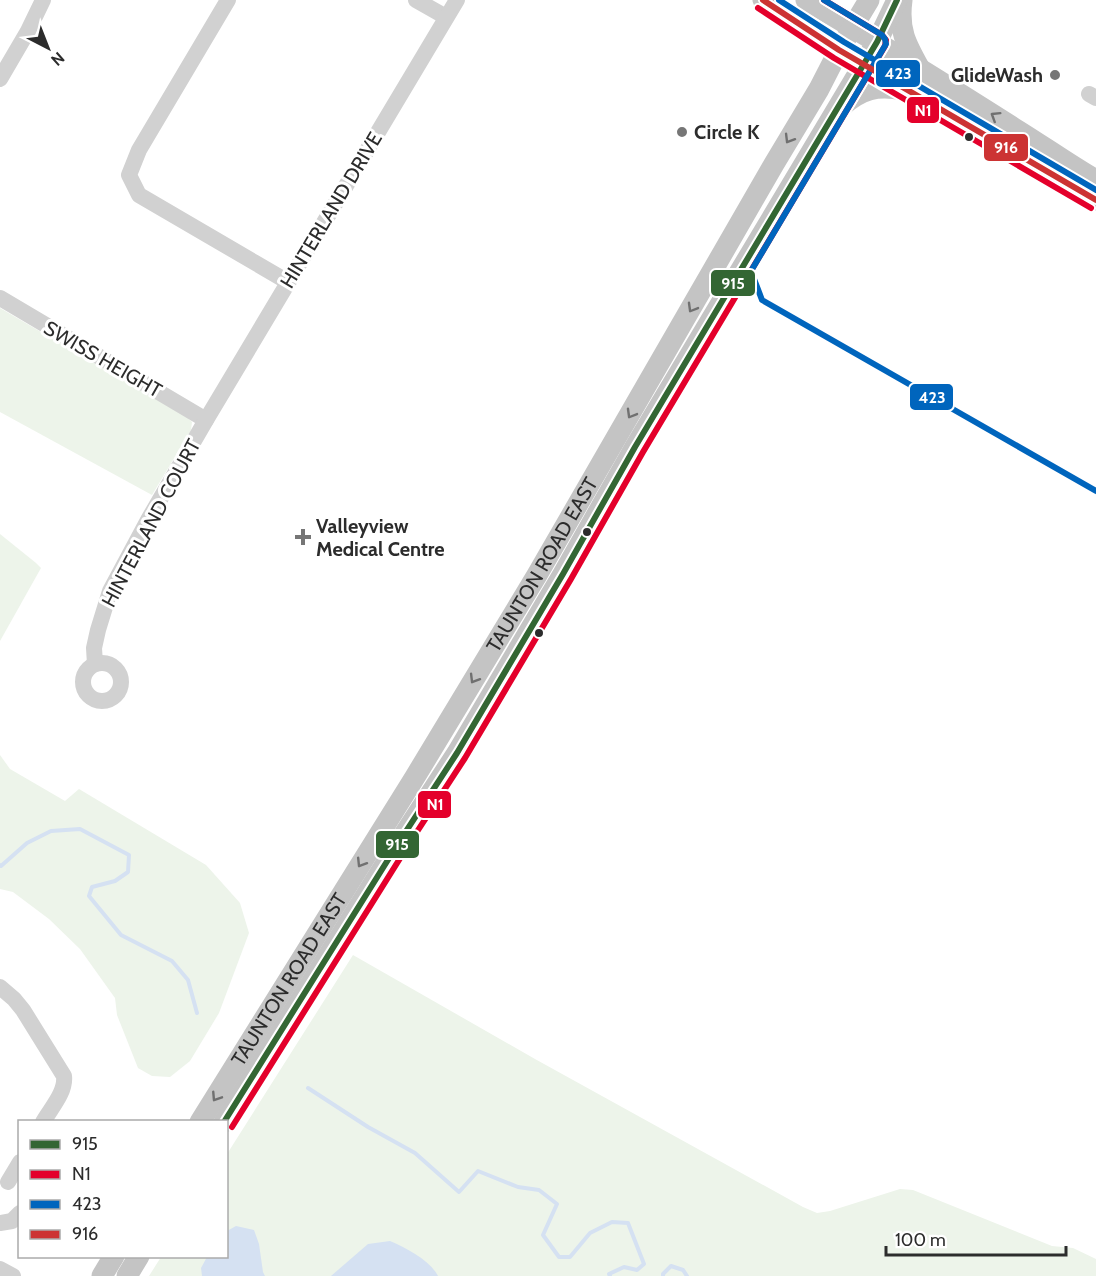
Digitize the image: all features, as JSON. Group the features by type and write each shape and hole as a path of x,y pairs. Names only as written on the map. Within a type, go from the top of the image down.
{"main road":[{"path":"763,0 839,50 910,91 1057,167 1096,180"},
{"path":"806,0 833,0"},
{"path":"806,0 1016,129 1096,200"},
{"name":"TAUNTON ROAD EAST","path":"201,1120 415,777 531,585 869,0"},
{"path":"900,0 902,33 920,70"},
{"name":"TAUNTON ROAD EAST","path":"225,1120 457,753 900,0"},
{"path":"796,21 810,37 818,51 821,64 819,89"},
{"path":"832,116 848,101 866,91 886,86 910,91"},
{"path":"102,1276 113,1258"},
{"path":"127,1276 138,1258"}],"street":[{"path":"0,79 43,0"},
{"path":"228,0 139,150 129,175 139,195 288,282"},
{"path":"416,0 446,17"},
{"name":"HINTERLAND DRIVE","path":"206,420 457,0"},
{"name":"SWISS HEIGHT","path":"0,298 206,420"},
{"name":"HINTERLAND COURT","path":"95,664 94,648 110,591 206,420"},
{"path":"0,987 23,1010 64,1076 61,1091 44,1120"},
{"path":"9,1185 18,1166"},
{"path":"0,1224 12,1221 18,1215"},
{"path":"0,1269 13,1276"}],"shaded area":[{"path":"0,308 192,422 191,430 152,495 0,412"},
{"path":"0,534 41,568 0,641"},
{"path":"0,755 10,769 65,801 79,789 206,865 240,903 249,933 219,1013 190,1061 170,1077 152,1076 138,1068 117,1015 115,998 80,949 49,919 13,892 0,889"},
{"path":"353,955 535,1059 803,1207 817,1213 830,1211 900,1189 913,1190 1052,1246 1073,1248 1096,1259 1096,1276 149,1276 160,1258 228,1258 228,1152"}],"water":[{"path":"236,1226 254,1230 265,1276 202,1276 201,1268 206,1258 228,1258 228,1230"},
{"path":"390,1241 424,1260 438,1276 331,1276 368,1244"}],"waterway":[{"path":"0,865 27,843 51,831 80,829 129,855 128,872 115,881 92,887 89,896 121,935 172,961 188,980 197,1013"},
{"path":"308,1088 368,1127 415,1153 459,1192 478,1171 518,1187 539,1190 557,1204 543,1235 559,1257 570,1257 590,1233 612,1222 628,1223 644,1264 637,1270 624,1267 609,1274 610,1276"},
{"path":"663,1276 671,1266 683,1270 687,1276"}],"transit line":[{"name":"916","path":"763,0 839,50 1096,200"},
{"name":"423","path":"779,0 844,42 1096,190"},
{"name":"N1","path":"232,1127 465,758 643,452 885,46 886,40 882,35 824,0"},
{"name":"423","path":"824,0 882,35 886,44 751,271 762,300 1096,491"},
{"name":"915","path":"225,1120 457,753 635,447 877,42 897,0"},
{"name":"N1","path":"758,8 834,58 1091,208"}],"place":[{"name":"GlideWash","path":"1055,75"},
{"name":"Circle K","path":"682,132"},
{"name":"Valleyview Medical Centre","path":"303,537"}]}
